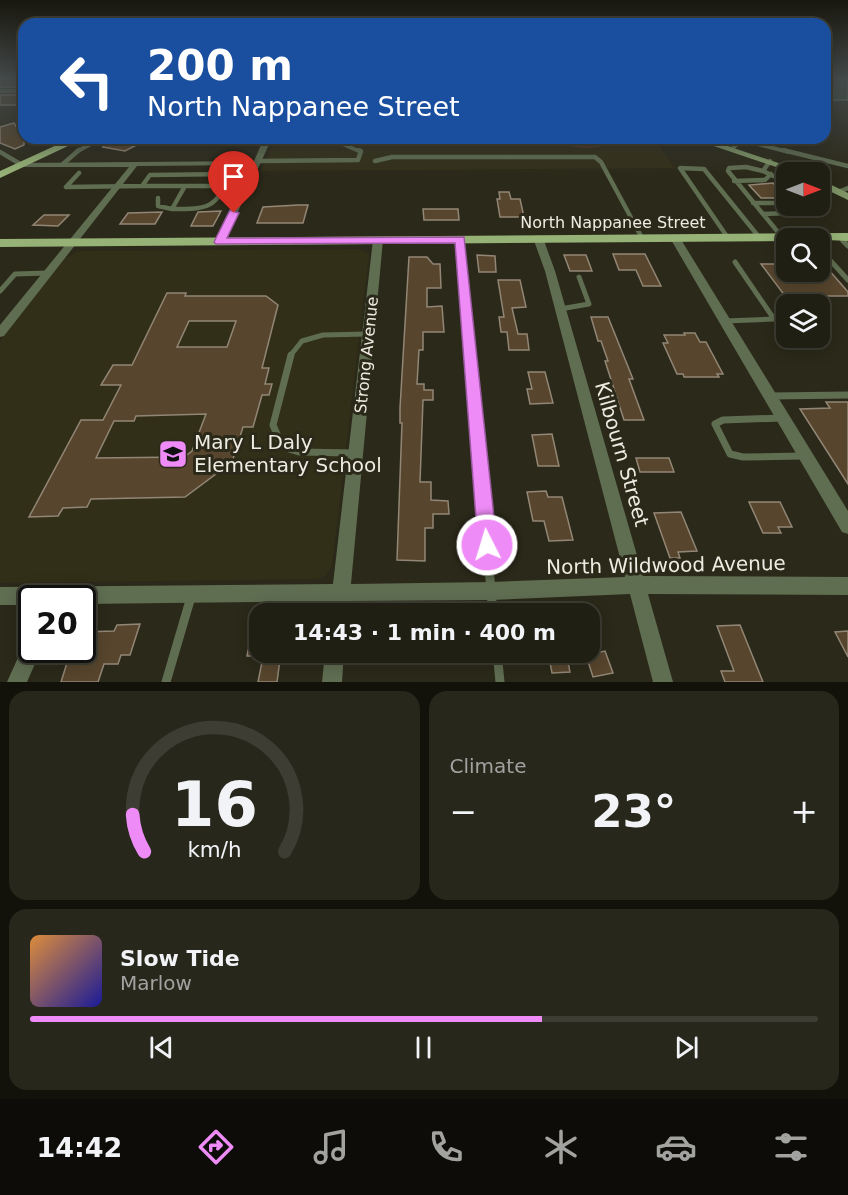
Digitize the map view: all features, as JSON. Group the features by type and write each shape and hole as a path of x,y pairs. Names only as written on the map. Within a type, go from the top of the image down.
{"main road":[{"path":"0,175 67,144"},
{"path":"715,144 776,163"},
{"path":"830,186 845,192"},
{"name":"North Nappanee Street","path":"0,243 776,237"},
{"name":"North Nappanee Street","path":"830,239 845,240"}],"street":[{"path":"220,242 265,144"},
{"path":"22,165 257,162"},
{"path":"0,333 135,164"},
{"name":"Kilbourn Street","path":"538,238 560,309 663,682"},
{"path":"675,238 848,526"},
{"name":"Strong Avenue","path":"340,603 378,240"},
{"name":"North Wildwood Avenue","path":"96,596 491,591 637,585 848,586"},
{"name":"North Wildwood Avenue","path":"0,596 18,596"},
{"path":"16,682 25,663"},
{"path":"332,682 334,663"}],"lane":[{"path":"63,164 75,152 90,144"},
{"path":"257,162 358,160 361,151 344,144"},
{"path":"732,149 737,144"},
{"path":"762,144 848,166"},
{"path":"0,152 22,165"},
{"path":"375,161 392,157 595,157 601,162 642,238"},
{"path":"763,171 770,161"},
{"path":"776,177 746,167 729,168 728,173 776,230"},
{"path":"728,238 680,168 704,169 759,237"},
{"path":"79,173 66,187 226,186"},
{"path":"142,187 150,175 231,174 216,204 209,208 158,206 156,202 166,186"},
{"path":"734,181 765,180 771,174"},
{"path":"172,208 184,186"},
{"path":"221,195 242,195"},
{"path":"753,203 776,202"},
{"path":"763,214 776,213"},
{"path":"460,239 493,603"},
{"path":"830,260 848,280"},
{"path":"724,321 774,319 735,262"},
{"path":"0,291 15,274 47,273"},
{"path":"560,309 589,304 579,277"},
{"path":"356,453 299,452 289,449 279,439 273,425 290,356 302,341 323,335 368,334"},
{"path":"770,396 848,396"},
{"path":"782,418 723,420 715,424 730,454 743,457 806,456"},
{"path":"166,682 192,594"},
{"path":"498,663 500,682"}],"shaded area":[{"path":"273,144 658,144 674,168 261,171"},
{"path":"561,144 608,144 592,148"},
{"name":"Mary L Daly Elementary School","path":"359,249 369,254 332,566 325,576 317,579 0,583 0,341 65,258 80,251"}],"building":[{"path":"14,123 18,128 18,144 24,145 15,149 0,143 0,127"},
{"path":"107,144 138,144 125,151 103,147"},
{"path":"773,183 776,186 776,198 761,198 749,185"},
{"path":"499,192 509,192 511,199 520,199 524,217 500,217 497,199 500,199"},
{"path":"308,205 303,223 257,223 263,207"},
{"path":"423,209 458,209 459,220 424,220"},
{"path":"221,211 213,226 191,226 198,212"},
{"path":"162,212 155,224 120,224 128,213"},
{"path":"44,215 69,215 58,226 33,225"},
{"path":"613,254 645,254 661,286 643,286 636,270 619,270"},
{"path":"477,255 495,256 496,272 479,272"},
{"path":"564,255 586,255 592,271 570,271"},
{"path":"409,257 427,257 433,264 440,264 441,288 427,288 427,307 442,306 444,332 423,332 423,350 419,350 417,384 424,384 424,390 433,390 433,400 423,400 420,482 431,482 431,500 448,501 449,514 433,514 433,528 425,528 425,561 397,560 402,423 400,423 400,408"},
{"path":"761,264 776,264 776,282 830,282 830,271 848,292 848,296 830,296 830,294 784,294"},
{"path":"498,280 520,280 526,307 512,308 518,334 527,334 529,350 509,350 507,332 501,332 499,317 504,317"},
{"path":"167,293 186,293 185,296 266,296 278,305 262,368 269,368 265,384 272,384 269,395 262,395 253,427 243,427 232,462 185,497 91,499 87,507 63,508 58,516 29,517 81,420 103,420 121,385 101,385 113,365 132,365","holes":["189,321 236,321 227,347 177,347","206,414 192,451 184,457 96,458 114,421 134,421 136,416"]},
{"path":"591,317 608,317 633,379 629,379 644,420 624,420 605,361 608,361 601,341 598,341"},
{"path":"684,333 695,333 700,342 706,342 723,374 717,374 719,377 684,377 683,374 677,374 663,343 668,343 664,335 685,335"},
{"path":"528,372 545,372 553,403 530,404 527,389 532,389"},
{"path":"826,402 848,402 848,484 800,409 830,408"},
{"path":"552,434 559,466 538,466 532,435"},
{"path":"636,458 669,458 674,472 640,472"},
{"path":"546,491 548,497 562,497 573,540 549,541 544,521 533,521 527,492"},
{"path":"749,502 780,502 792,527 778,527 781,533 763,533"},
{"path":"681,512 697,551 678,552 680,558 670,558 654,513"},
{"path":"140,624 130,655 121,655 118,664 104,664 98,682 61,682 67,663 96,663 96,632 114,631 117,625"},
{"path":"740,625 763,682 725,682 721,671 734,671 717,626"},
{"path":"848,631 848,657 835,632"},
{"path":"605,651 613,673 593,677 589,663 600,663 600,652"},
{"path":"262,663 280,663 277,682 258,682"},
{"path":"550,663 568,663 570,672 552,673"}],"place":[{"name":"Mary L Daly Elementary School","path":"173,454"}],"route":[{"path":"234,213 220,242 460,239 487,545"}]}
